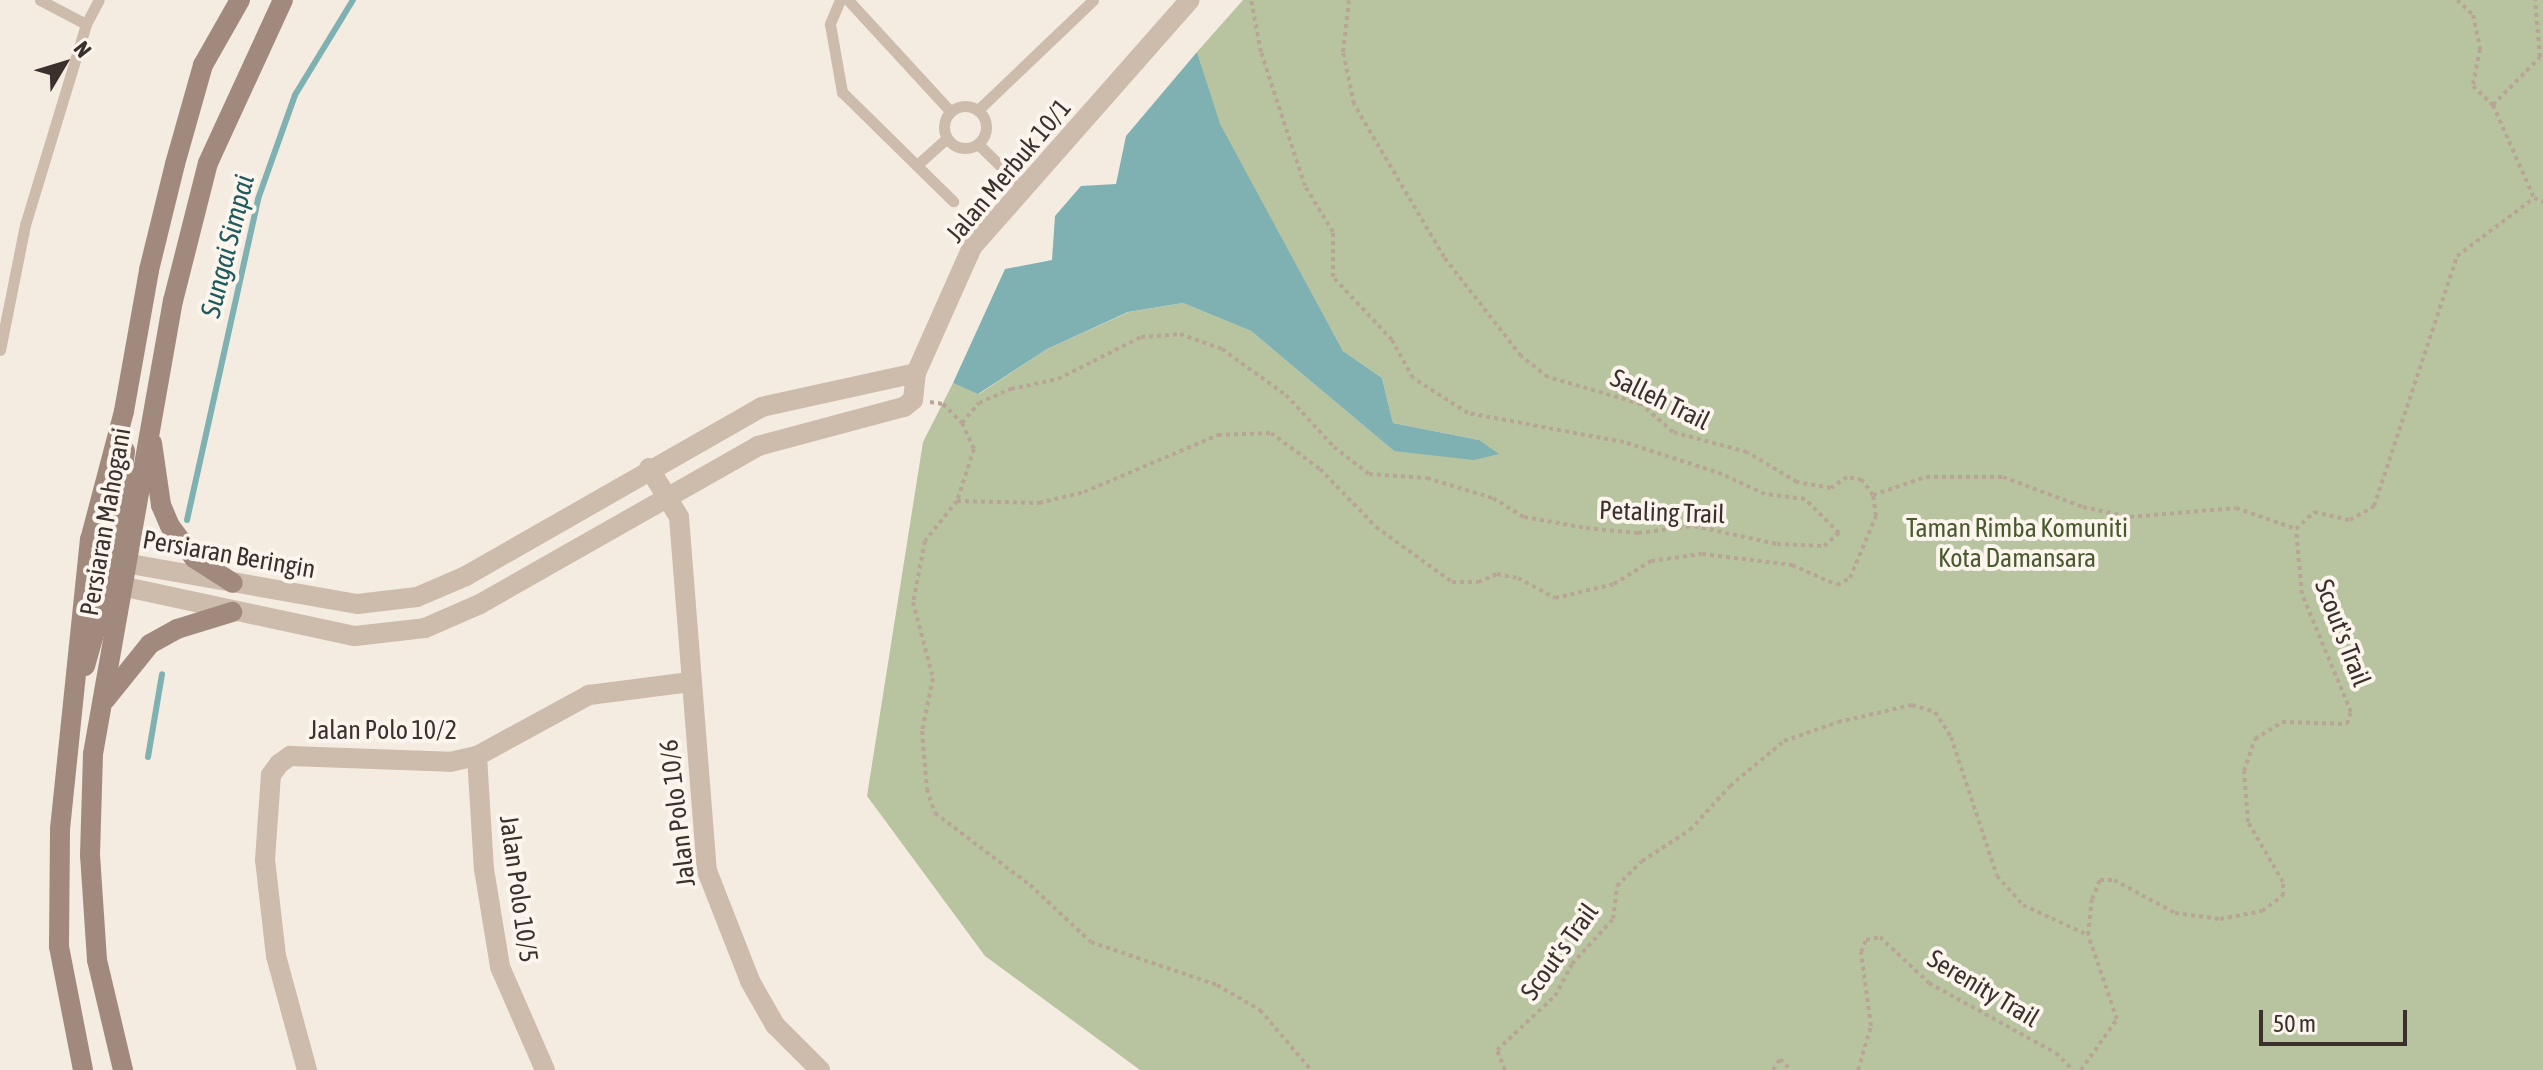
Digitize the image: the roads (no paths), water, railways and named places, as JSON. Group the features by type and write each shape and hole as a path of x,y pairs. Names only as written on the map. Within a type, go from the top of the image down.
{"main road":[{"name":"Persiaran Mahogani","path":"83,1070 59,946 60,829 90,540 124,411 149,270 175,164 203,65 240,0"},
{"name":"Persiaran Mahogani","path":"123,1070 97,960 90,855 93,754 119,573 149,423 208,163 283,0"},
{"path":"70,725 119,573 124,411"},
{"path":"149,423 161,505 170,526 194,558 233,583"},
{"path":"101,705 150,644 177,629 232,612"}],"street":[{"name":"Jalan Merbuk 10/1","path":"913,400 916,373 972,247 1190,0"},
{"name":"Persiaran Beringin","path":"119,573 233,583 357,604 417,597 466,576 649,468 762,407 916,373"},
{"name":"Persiaran Beringin","path":"119,573 232,612 355,636 425,628 480,604 758,446 904,407 913,400"},
{"path":"649,468 670,497"},
{"name":"Jalan Polo 10/6","path":"670,497 679,517 707,871 720,916 775,1025 820,1070"},
{"name":"Jalan Polo 10/2","path":"307,1070 276,956 265,860 271,775 290,756 450,762 477,756 589,695 690,682"},
{"name":"Jalan Polo 10/5","path":"477,756 484,869 500,967 545,1070"}],"lane":[{"path":"40,0 86,24"},
{"path":"0,350 25,225 86,24 99,0"},
{"path":"840,0 830,24 842,92 953,201"},
{"path":"848,0 950,111"},
{"path":"978,110 1093,0"},
{"path":"964,105 978,110 986,126 978,144 958,147 947,138 943,124 950,111 964,105"},
{"path":"917,165 947,138"},
{"path":"978,144 1024,189"}],"water":[{"path":"1197,52 1220,124 1343,351 1382,378 1393,423 1479,440 1499,454 1474,460 1394,451 1251,331 1183,303 1128,312 1047,349 978,394 953,383 1005,269 1052,260 1055,216 1081,186 1116,184 1126,136"}],"waterway":[{"name":"Sungai Simpai","path":"187,520 258,199 295,95 353,0"},
{"name":"Sungai Simpai","path":"148,757 162,674"}],"park label":[{"name":"Taman Rimba Komuniti Kota Damansara","path":"2017,544"}]}
